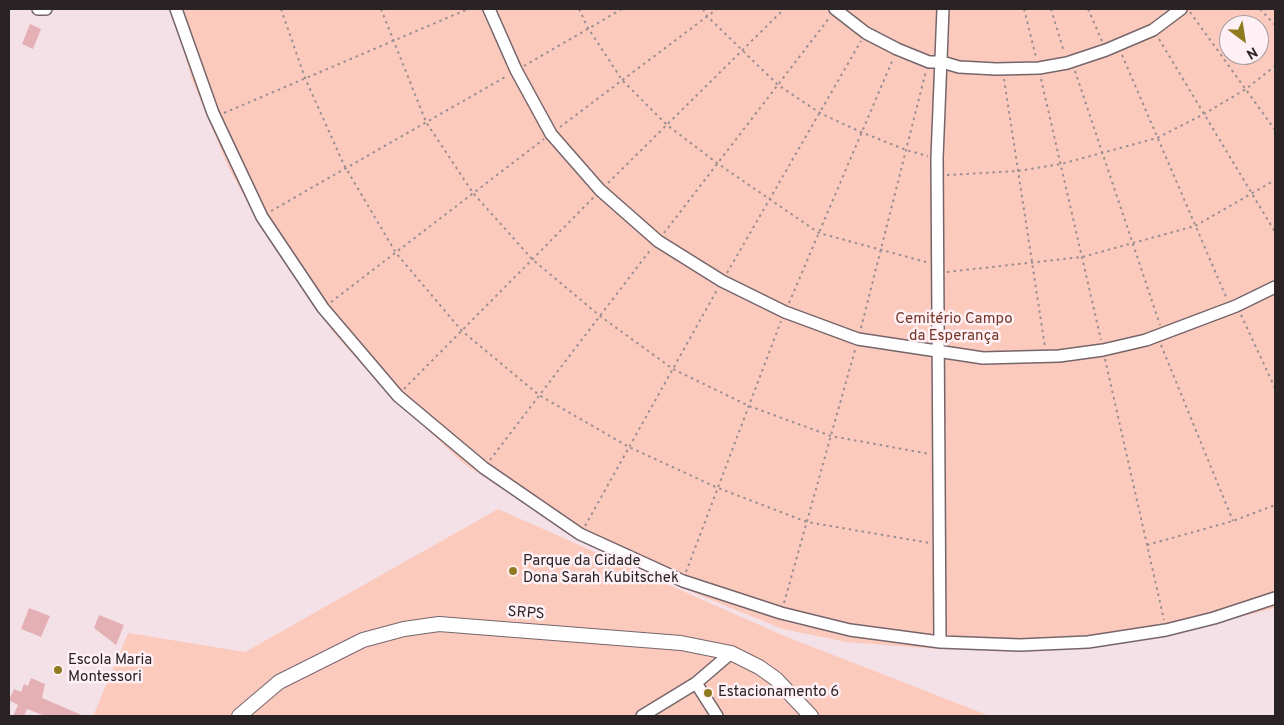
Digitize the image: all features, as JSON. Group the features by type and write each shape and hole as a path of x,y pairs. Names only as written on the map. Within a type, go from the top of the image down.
{"main road":[{"name":"SRPS","path":"239,716 279,682 363,640 404,629 439,624 681,643 731,653 759,666 776,679 811,716"}],"lane":[{"path":"38,9 46,9"},
{"path":"176,9 215,117 262,217 323,308 398,396 484,468 580,534 683,581 781,613 850,630 940,642 1020,645 1088,642 1166,630 1214,618 1275,598"},
{"path":"489,9 516,70 551,134 600,190 658,241 722,281 785,312 858,339 939,353 982,358 1047,356 1103,350 1160,335 1234,307 1275,287"},
{"path":"836,9 866,33 897,49 929,62 942,62 959,67 1002,69 1039,68 1070,62 1106,50 1153,30 1180,9"},
{"path":"940,642 937,158 943,9"},
{"path":"642,716 696,683 731,653"},
{"path":"696,683 717,716"}],"path":[{"path":"281,9 305,78 346,168 396,252 462,331 539,396 629,447 718,488 807,522 940,545"},
{"path":"381,9 392,41 426,122 473,193 532,260 600,316 673,369 741,402 831,436 939,456"},
{"path":"215,117 468,9"},
{"path":"579,9 588,28 622,80 667,125 717,163 819,233 938,269 1032,263 1082,257 1195,226 1275,180"},
{"path":"262,217 622,9"},
{"path":"703,9 707,16 778,85 820,113 906,150 937,158"},
{"path":"323,308 718,9"},
{"path":"398,396 600,190 784,9"},
{"path":"1024,9 1061,164 1166,630"},
{"path":"1051,9 1103,153 1160,335 1233,521"},
{"path":"1088,9 1106,50"},
{"path":"1188,9 1275,130"},
{"path":"1260,9 1275,25"},
{"path":"1153,30 1275,232"},
{"path":"1118,45 1195,226 1275,388"},
{"path":"938,176 1018,171 1061,164 1158,138 1246,89 1275,66"},
{"path":"1002,69 1047,356"},
{"path":"1147,545 1233,521 1275,505"}],"green space":[{"name":"Cemitério Campo da Esperança","path":"171,9 1275,9 1275,608 1167,636 1065,648 938,649 846,642 783,629 706,598 587,545 463,463 382,387 333,332 262,227 229,169 192,80"},
{"name":"Parque da Cidade Dona Sarah Kubitschek","path":"498,509 782,635 990,716 93,716 128,633 245,652"}],"building":[{"path":"30,24 41,29 33,49 22,44"},
{"path":"29,608 50,616 41,637 21,629"},
{"path":"99,615 124,625 116,645 94,628"},
{"path":"31,678 45,684 42,698 84,716 45,716 27,709 24,716 13,716 18,705 9,700 14,689 21,692 24,684 28,686"}],"place":[{"name":"Parque da Cidade Dona Sarah Kubitschek","path":"513,571"},
{"name":"Escola Maria Montessori","path":"58,670"},
{"name":"Estacionamento 6","path":"708,693"}]}
